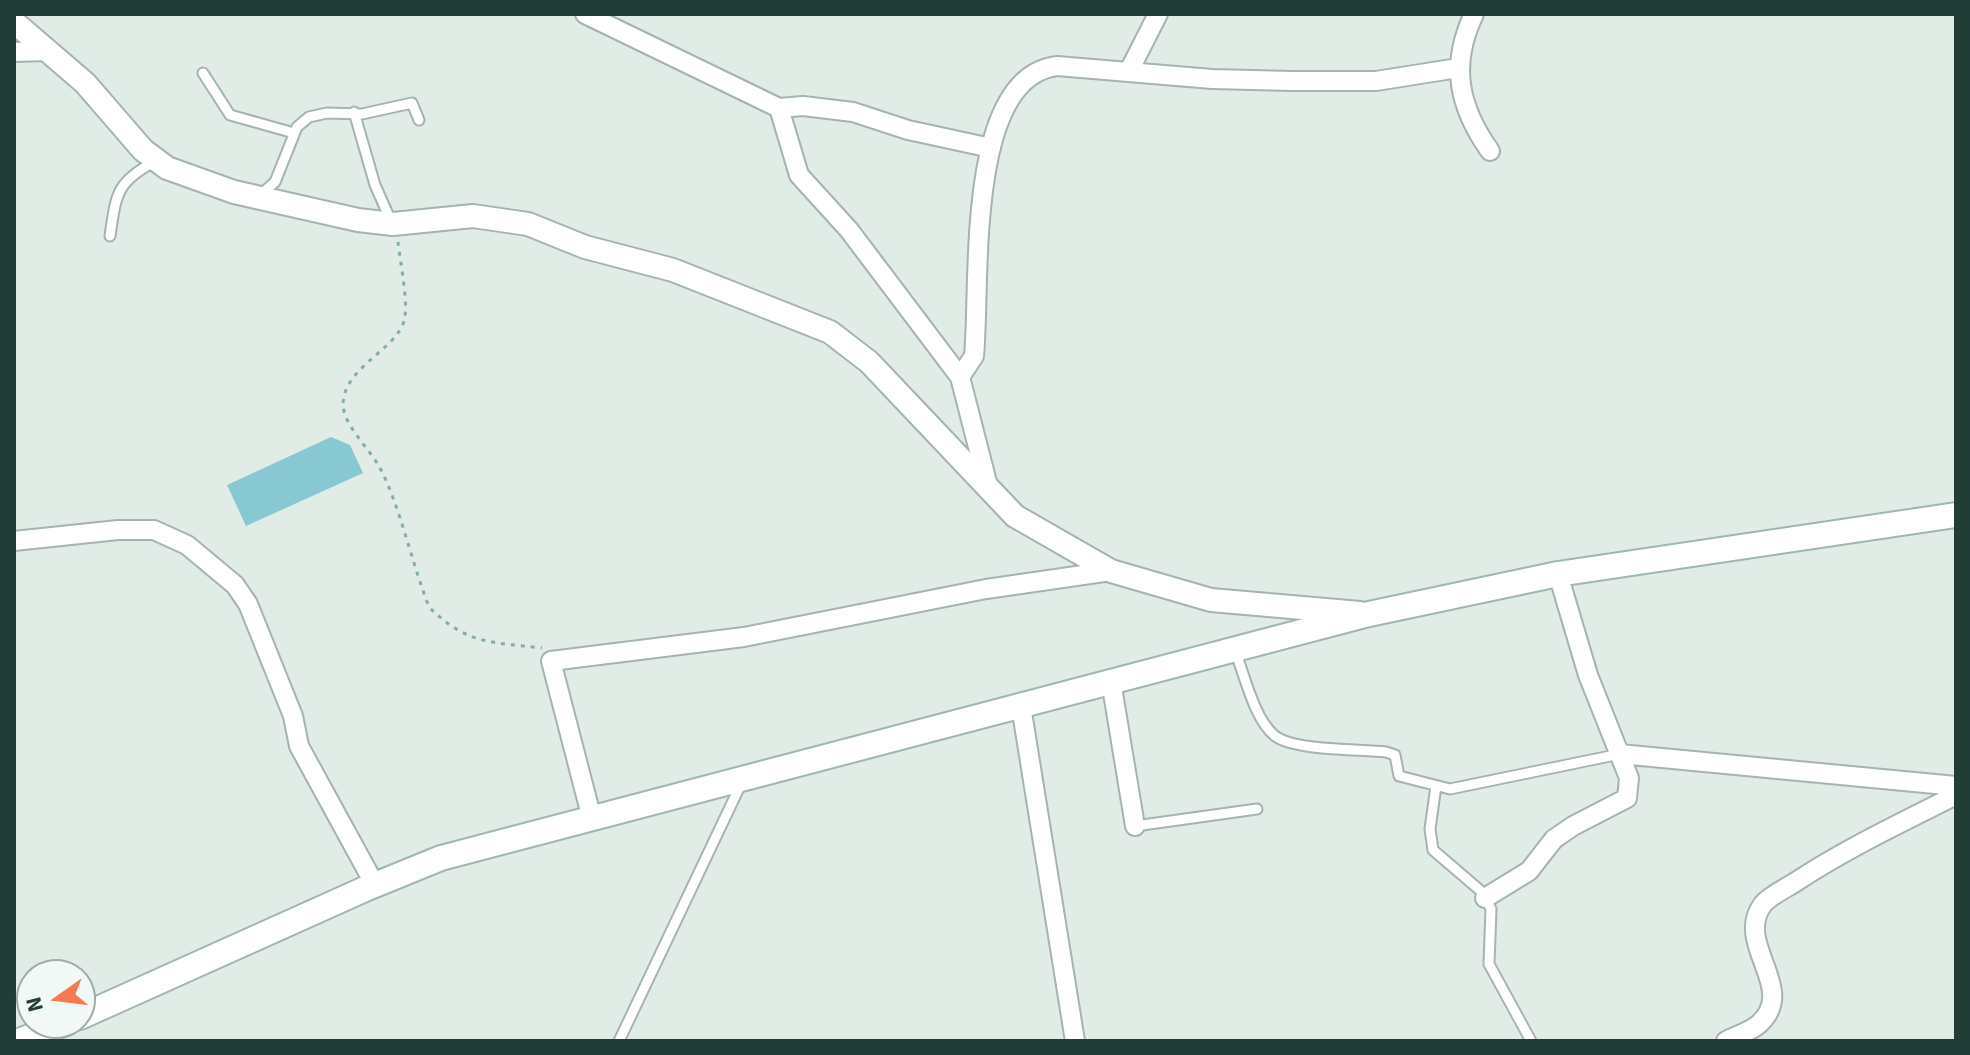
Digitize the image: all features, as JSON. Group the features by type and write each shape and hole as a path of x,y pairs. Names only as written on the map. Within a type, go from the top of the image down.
{"main road":[{"path":"96,1010 441,858 1234,648 1369,614 1558,574 1954,521"}],"street":[{"path":"585,14 779,108 803,106 853,112 908,130 991,148"},
{"path":"1129,71 1158,14"},
{"path":"1474,14 1462,37 1458,68 1473,127 1490,151"},
{"path":"14,22 49,51 167,168 257,198 393,224 473,216 528,224 585,247 673,270 830,332 869,362 989,491 1026,523 1111,571 1211,600 1369,614"},
{"path":"14,52 49,51"},
{"path":"960,377 974,356 981,186 1004,106 1019,83 1038,68 1057,66 1212,79 1376,81 1458,68"},
{"path":"779,108 789,151 799,175 849,230 960,377 989,491"},
{"path":"14,541 118,530 154,530 187,545 235,585 248,604 288,702 299,746 375,885"},
{"path":"592,819 551,661 744,637 986,589 1111,571"},
{"path":"1485,898 1529,871 1554,839 1627,798 1629,778 1588,675 1558,574"},
{"path":"1111,681 1135,826"},
{"path":"1021,706 1075,1041"},
{"path":"1620,754 1956,786"},
{"path":"1726,1041 1759,1024 1771,1003 1774,985 1757,947 1754,924 1764,903 1833,858 1956,795"}],"lane":[{"path":"203,73 230,115 294,133"},
{"path":"257,198 283,168 294,133 309,117 354,112 362,114 412,103 419,120"},
{"path":"354,112 375,185 393,224"},
{"path":"110,236 116,196 130,175 157,160"},
{"path":"1234,648 1263,720 1276,737 1300,745 1386,752 1395,755 1399,776 1450,789 1620,754"},
{"path":"619,1041 745,777"},
{"path":"1436,786 1430,829 1433,850 1485,898 1491,909 1489,964 1531,1041"},
{"path":"1135,826 1257,809"}],"path":[{"path":"393,224 405,318 400,331 375,352 348,386 343,405 348,421 382,471 429,607 445,623 477,641 544,648 551,661"}],"water":[{"path":"331,437 350,445 363,473 246,526 227,485"}]}
